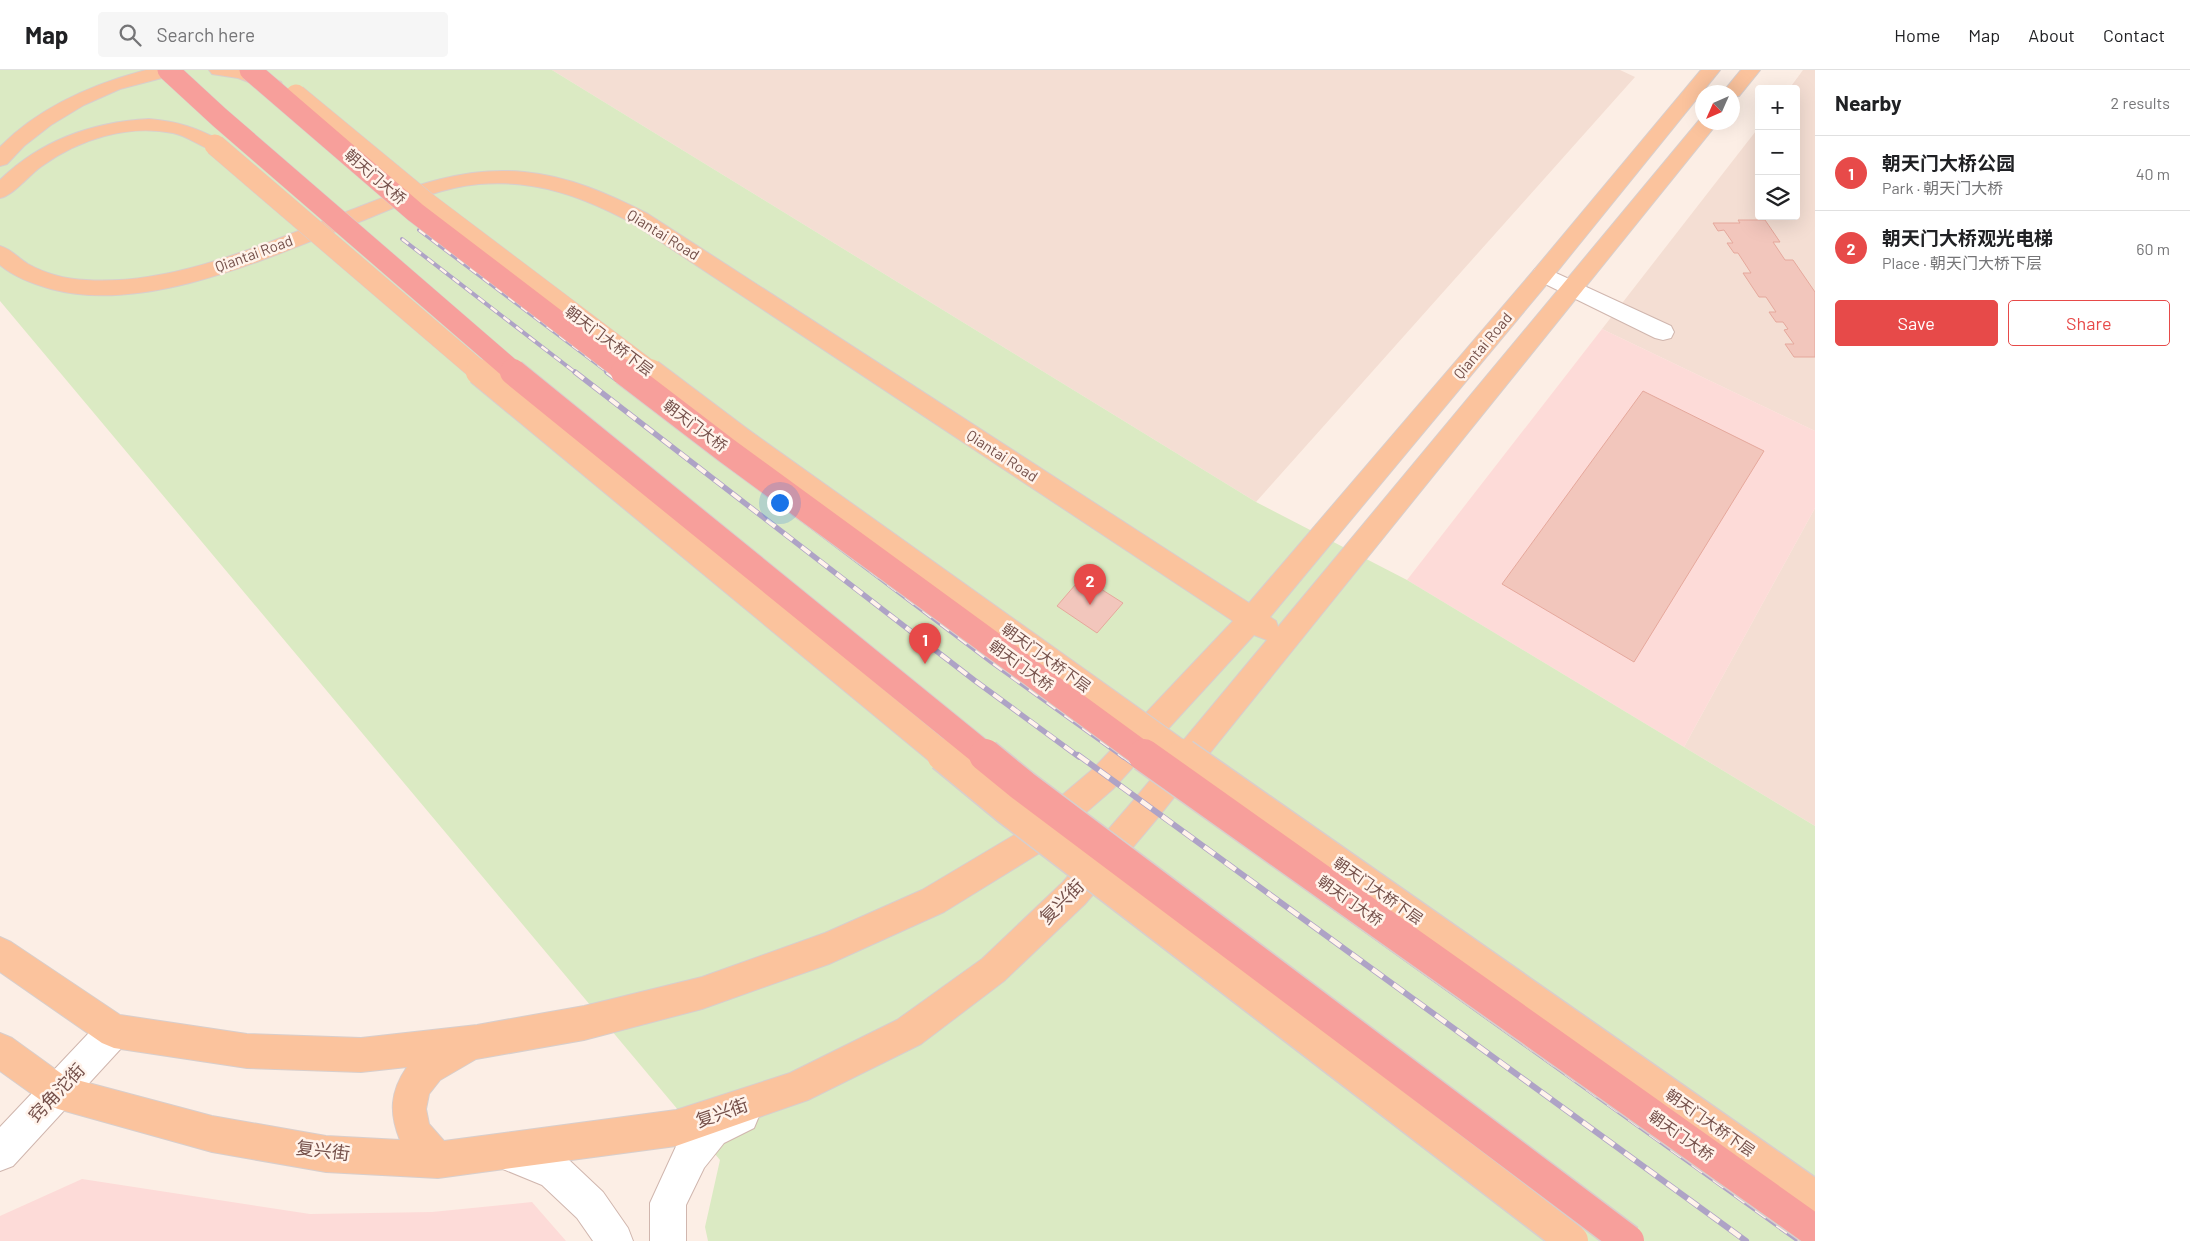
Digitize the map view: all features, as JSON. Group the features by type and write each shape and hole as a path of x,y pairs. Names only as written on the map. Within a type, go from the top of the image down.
{"highway":[{"path":"169,70 219,117 528,384 1022,786 1628,1241"},
{"name":"朝天门大桥","path":"250,70 415,212 726,450 1082,711 1815,1231"}],"main road":[{"path":"0,160 6,151 40,124 68,106 100,89 137,76 169,70"},
{"name":"朝天门大桥下层","path":"218,70 242,73 296,95 428,204 739,439 1106,701 1815,1197"},
{"name":"Qiantai Road","path":"1252,620 1543,274 1711,70"},
{"path":"1738,85 1751,70"},
{"path":"0,192 13,176 32,161 69,143 120,127 144,125 174,127 215,145 506,396 1006,807 1572,1241"},
{"name":"Qiantai Road","path":"0,253 9,262 39,279 80,288 132,287 184,278 227,265 433,185 480,178 523,176 562,185 603,198 641,219 1284,640 1701,130"},
{"path":"0,952 114,1031 247,1051 361,1054 477,1042 584,1023 702,993 829,948 933,901 1027,844 1103,779 1252,620"},
{"name":"复兴街","path":"0,1050 58,1092 212,1134 326,1154 438,1160 676,1128 796,1088 909,1032 993,970 1074,893 1284,640"},
{"path":"438,1160 422,1146 411,1126 410,1101 416,1081 433,1064 477,1042"}],"street":[{"path":"1543,274 1663,332"},
{"name":"窍角沱街","path":"0,1153 114,1031"},
{"path":"668,1241 668,1203 691,1154 712,1131 796,1088"},
{"path":"506,1152 555,1172 590,1204 616,1241"}],"shaded area":[{"path":"552,70 1620,70 1635,77 1256,502"},
{"path":"1803,70 1815,70 1815,431 1602,329 1755,132 1755,220 1800,220 1800,85 1792,85"},
{"path":"1602,329 1815,431 1815,508 1684,747 1407,580"},
{"path":"1815,508 1815,826 1684,747"},
{"path":"82,1179 310,1214 432,1212 532,1202 566,1241 0,1241 0,1216"}],"green space":[{"path":"0,70 552,70 1256,502 1407,580 1815,826 1815,1241 708,1241 705,1227 720,1160 0,301"}],"building":[{"path":"1738,220 1765,220 1780,242 1773,242 1785,260 1793,260 1815,292 1815,357 1794,357 1785,344 1794,344 1784,330 1788,329 1783,322 1776,322 1769,312 1776,312 1766,297 1759,297 1743,273 1751,273 1738,253 1734,253 1727,243 1733,243 1724,230 1718,231 1713,223 1740,223"},
{"path":"1643,391 1764,451 1634,662 1502,584"},
{"path":"1082,577 1123,603 1097,633 1057,606"}],"railway":[{"path":"419,230 609,373"},
{"path":"402,239 576,373"},
{"path":"575,372 974,680 1079,757"},
{"path":"607,372 992,662 1124,757"},
{"path":"1078,755 1746,1241"},
{"path":"1122,755 1800,1241"}],"place":[{"name":"朝天门大桥观光电梯","path":"1090,605"},
{"name":"朝天门大桥公园","path":"925,664"}]}
